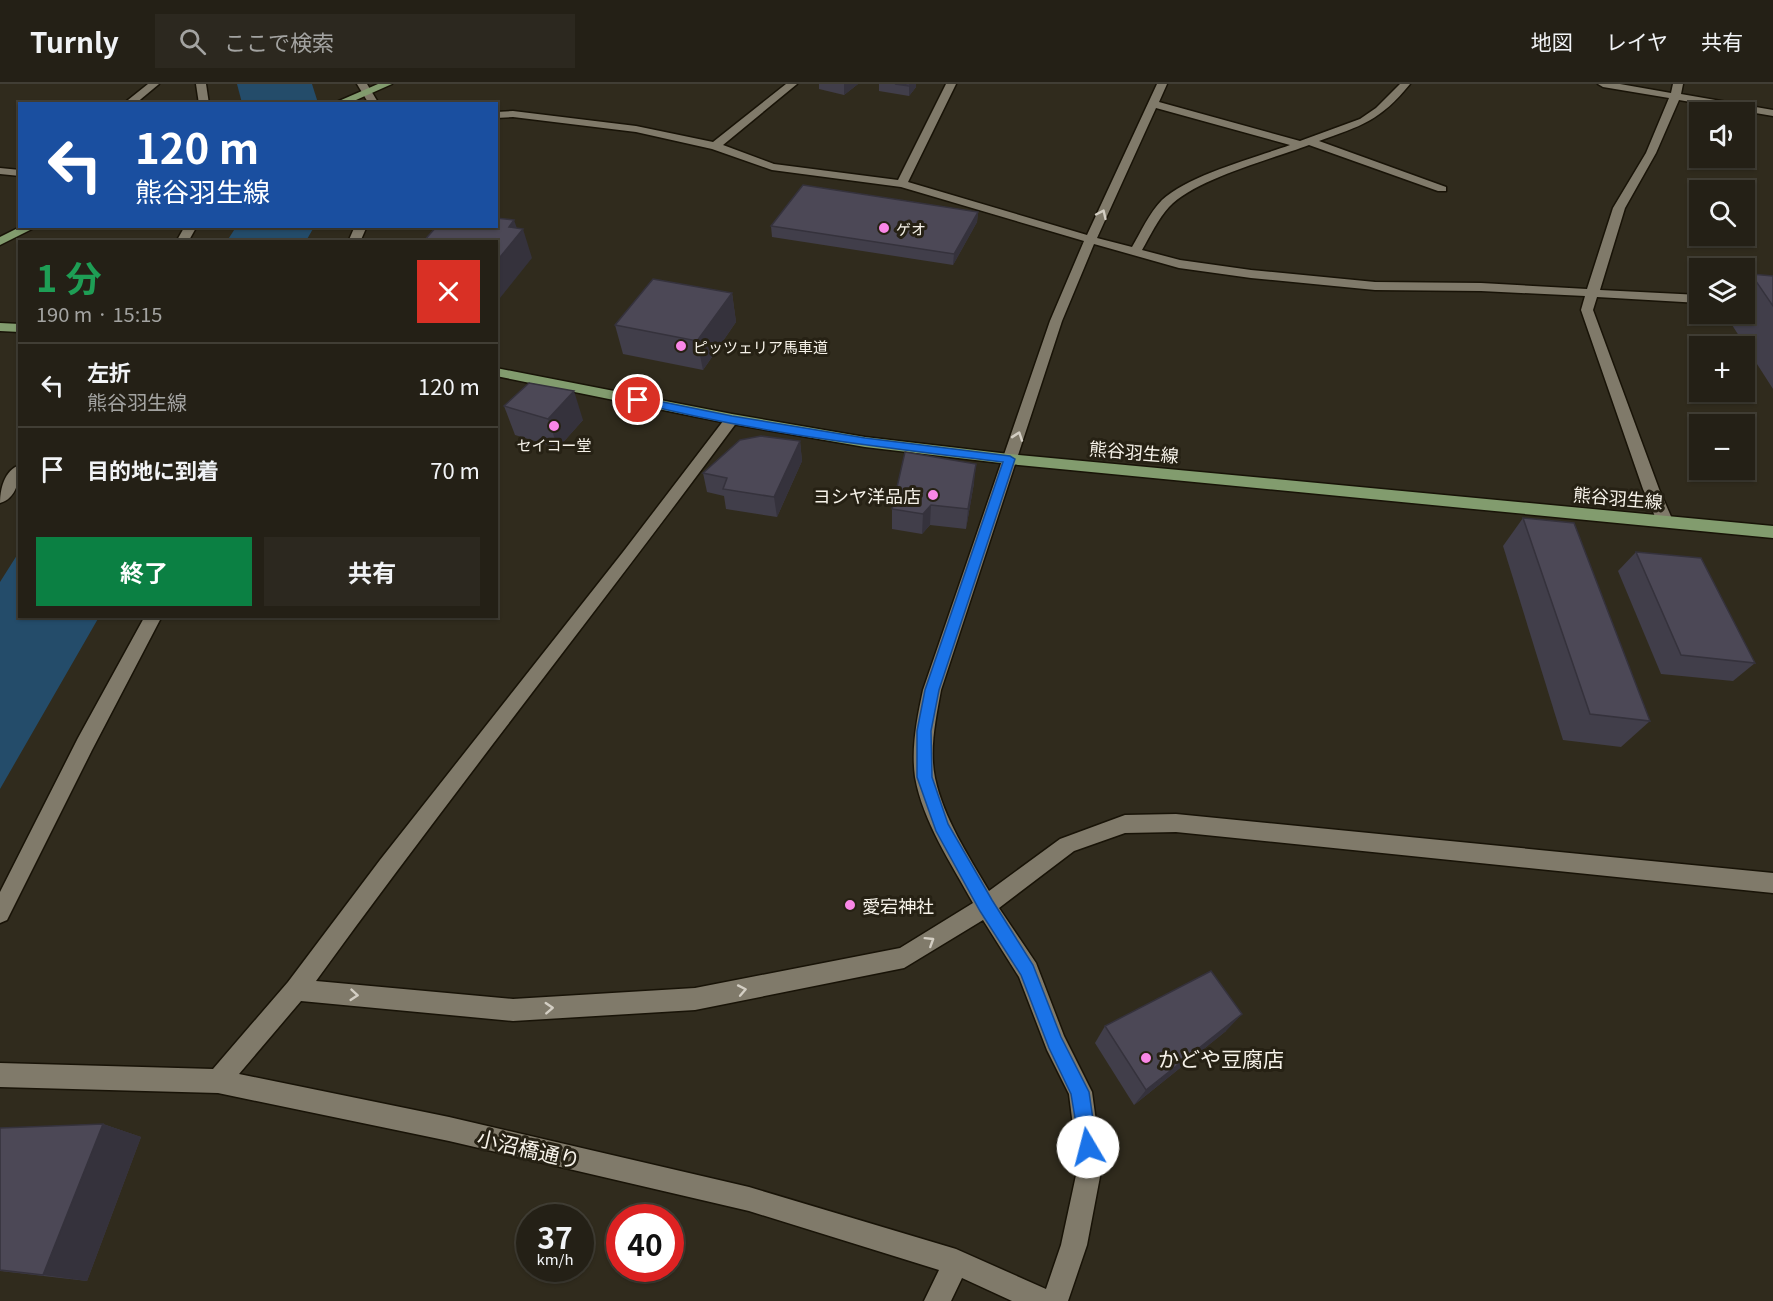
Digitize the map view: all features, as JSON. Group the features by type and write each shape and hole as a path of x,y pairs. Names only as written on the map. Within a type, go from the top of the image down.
{"main road":[{"path":"343,102 353,98 364,88 387,84"},
{"path":"0,241 29,228"},
{"path":"0,327 18,328"},
{"name":"熊谷羽生線","path":"498,372 732,419 865,442 1010,459 1773,532"}],"street":[{"path":"131,102 154,84"},
{"path":"201,84 204,102"},
{"path":"715,146 792,84"},
{"path":"902,184 951,84"},
{"path":"1055,1301 1074,1245 1090,1166 1080,1092 1055,1042 1028,970 986,906 941,826 925,777 924,731 932,690 1056,321 1090,240 1162,84"},
{"path":"1134,253 1161,209 1174,196 1207,179 1364,121 1380,110 1405,84"},
{"path":"1603,84 1773,113"},
{"path":"1665,521 1651,489 1587,310 1619,208 1651,153 1675,97 1678,84"},
{"path":"364,88 373,102"},
{"path":"1154,104 1303,143 1442,189"},
{"path":"498,114 636,129 715,146 772,168 902,184 1134,253 1179,264 1251,274 1374,286 1481,287 1689,298"},
{"path":"0,171 18,173"},
{"path":"218,1081 296,990 387,867 629,556 732,419"},
{"path":"0,498 18,473"},
{"path":"0,914 153,618"},
{"path":"296,990 513,1010 695,999 904,958 986,906 1067,845 1125,824 1176,823 1210,826 1773,883"},
{"name":"小沼橋通り","path":"0,1075 218,1081 449,1130 749,1199 956,1262 1042,1301"},
{"path":"937,1301 956,1262"}],"water":[{"path":"237,84 312,84 318,102 242,102"},
{"path":"235,228 313,228 307,240 228,240"},
{"path":"18,554 18,618 98,618 0,789 0,582"}],"building":[{"path":"803,185 978,212 954,254 771,226"},
{"path":"498,218 514,220 509,227 523,229 498,260 498,240 425,240 435,228 498,228"},
{"path":"1755,274 1773,276 1773,306 1755,280"},
{"path":"653,279 732,293 697,341 615,325"},
{"path":"529,383 574,391 548,419 504,406"},
{"path":"761,436 800,441 774,497 723,489 727,478 703,473 740,440"},
{"path":"905,452 976,464 968,509 931,505 923,514 892,509"},
{"path":"1523,518 1574,523 1650,721 1590,714"},
{"path":"1636,552 1701,558 1755,663 1681,655"},
{"path":"1211,971 1242,1014 1146,1090 1105,1026"},
{"path":"103,1124 43,1275 0,1270 0,1128"}],"place":[{"name":"ゲオ","path":"884,228"},
{"name":"ピッツェリア馬車道","path":"681,346"},
{"name":"セイコー堂","path":"554,426"},
{"name":"ヨシヤ洋品店","path":"933,495"},
{"name":"愛宕神社","path":"850,905"},
{"name":"かどや豆腐店","path":"1146,1058"}],"route":[{"path":"638,400 865,442 1010,459 932,690 924,731 925,777 941,826 986,906 1028,970 1055,1042 1080,1092 1088,1147"}]}
